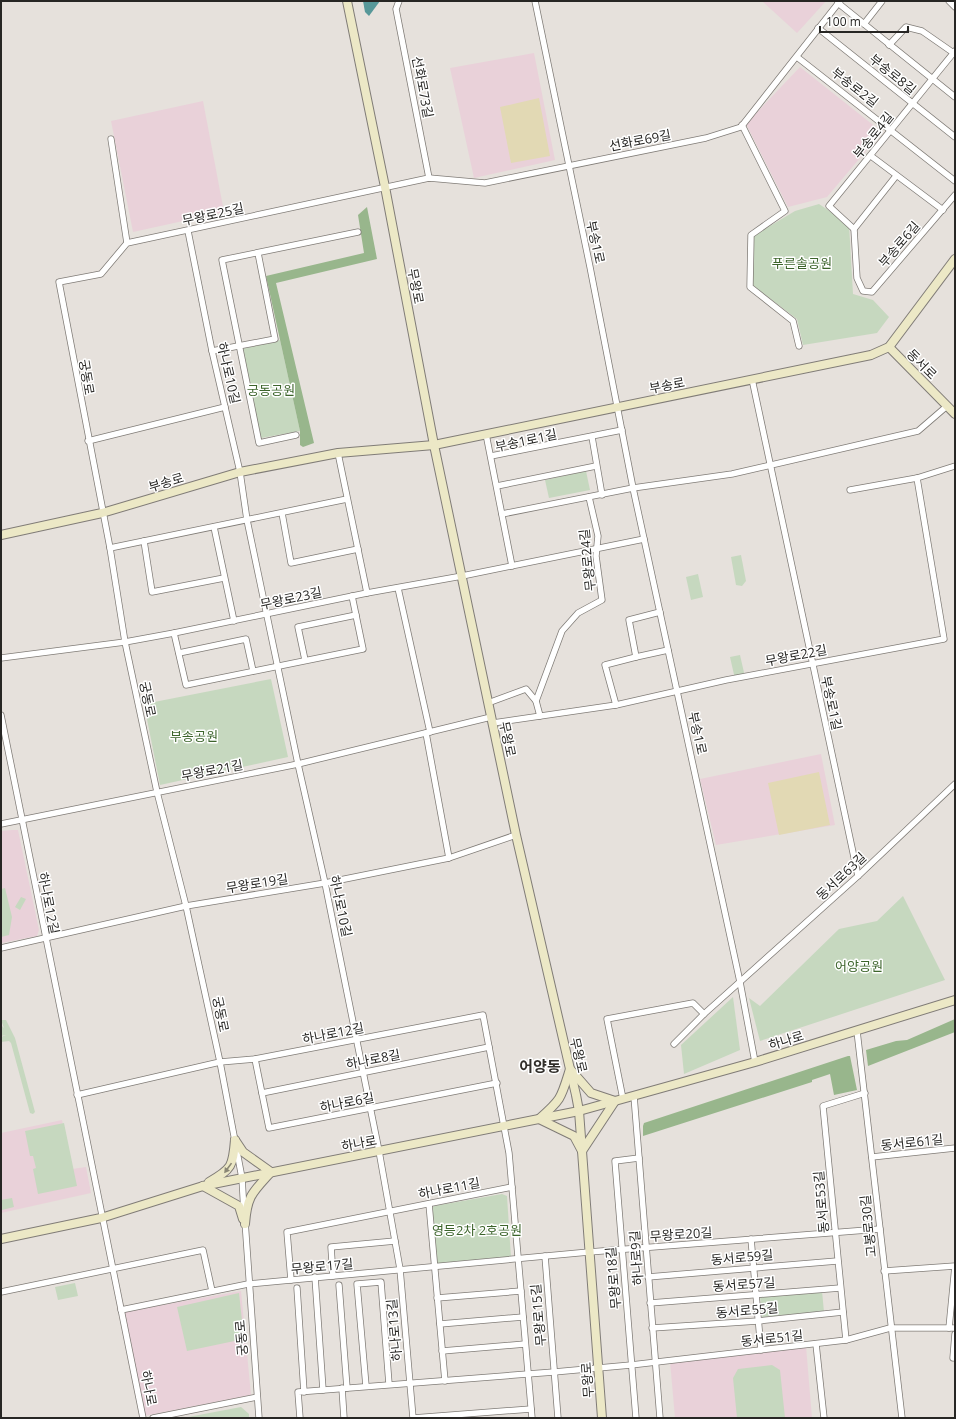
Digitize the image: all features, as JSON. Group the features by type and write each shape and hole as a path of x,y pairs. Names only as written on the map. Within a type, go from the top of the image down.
{"street":[{"name":"무왕로","path":"347,1 385,187 434,445 516,835 579,1111 602,1418"},
{"name":"선화로73길","path":"400,1 396,9 429,178"},
{"name":"부송1로","path":"535,1 644,539 740,982 755,1062"},
{"path":"864,24 882,1"},
{"path":"949,1 955,7"},
{"path":"799,346 793,321 750,287 751,235 785,211 742,125 839,2 889,45 955,97"},
{"path":"889,45 906,26 922,31 955,53"},
{"name":"부송로8길","path":"818,28 955,137"},
{"name":"부송로4길","path":"854,229 829,206 932,79 955,53"},
{"name":"부송로2길","path":"797,56 955,181"},
{"name":"선화로69길","path":"385,187 429,178 485,183 706,138 742,125"},
{"path":"110,139 127,243"},
{"path":"871,156 943,210"},
{"path":"854,229 896,176"},
{"name":"무왕로25길","path":"127,243 188,231 385,187"},
{"name":"부송로6길","path":"854,229 857,278 863,291 872,292 955,195"},
{"name":"하나로10길","path":"188,231 212,351 240,472 247,520 277,666 325,883 380,1151"},
{"path":"296,435 259,443 222,260 358,232"},
{"name":"궁동로","path":"127,243 101,274 59,282 88,441 110,548 125,642 157,792 186,906 220,1062 242,1178 248,1284 259,1418"},
{"path":"212,351 275,338 258,253"},
{"name":"부송로","path":"1,535 102,513 240,472 338,454 434,445 871,355 889,347 955,259"},
{"name":"동서로","path":"889,347 955,414"},
{"name":"부송로1길","path":"752,380 772,464 812,663 858,876"},
{"path":"502,514 634,488 732,474 918,431 947,406"},
{"path":"88,441 225,407"},
{"name":"부송1로1길","path":"512,566 492,456 622,430"},
{"path":"486,434 492,456"},
{"path":"592,437 602,495"},
{"path":"338,454 368,593"},
{"path":"497,486 596,466"},
{"path":"850,490 917,478 955,466"},
{"name":"무왕로22길","path":"492,720 540,716 616,705 812,663 944,639 917,478"},
{"name":"무왕로24길","path":"536,701 562,631 578,613 602,600 597,549 598,536 589,497"},
{"path":"110,548 347,498"},
{"path":"282,512 291,563 358,549"},
{"path":"214,527 234,621"},
{"path":"462,576 644,539"},
{"path":"144,541 152,592 224,578"},
{"name":"무왕로23길","path":"125,642 352,596 462,576"},
{"path":"398,588 428,733 449,858"},
{"path":"174,633 186,686 363,649 352,596"},
{"path":"636,657 629,620 660,612"},
{"path":"305,660 298,627 356,615"},
{"path":"179,653 246,639 253,671"},
{"path":"1,658 125,642"},
{"path":"616,705 605,665 668,650"},
{"path":"488,703 526,688 536,701 540,716"},
{"name":"하나로12길","path":"1,714 101,1218"},
{"name":"무왕로21길","path":"1,824 298,764 428,733 492,720"},
{"name":"동서로63길","path":"740,982 858,876 955,784"},
{"name":"무왕로19길","path":"1,948 186,906 325,883 449,858 516,835"},
{"path":"674,1044 704,1014 740,982"},
{"name":"하나로","path":"1,1240 101,1218 203,1186 579,1111 755,1062 955,1000"},
{"path":"623,1098 607,1019 693,1003 704,1014"},
{"name":"하나로12길","path":"77,1095 220,1062 255,1060 483,1015 505,1126"},
{"name":"고봉로30길","path":"857,1031 890,1328 902,1418"},
{"name":"하나로8길","path":"262,1092 489,1047"},
{"name":"하나로6길","path":"255,1060 270,1128 497,1083"},
{"path":"570,1069 591,1092 615,1101 582,1151 574,1136 539,1119 562,1097 570,1069"},
{"name":"동서로53길","path":"846,1340 823,1106 865,1093"},
{"name":"하나로9길","path":"634,1096 660,1418"},
{"path":"505,1126 512,1187 532,1418"},
{"path":"235,1140 243,1152 271,1172 254,1190 246,1205 245,1224"},
{"path":"203,1186 225,1173 233,1160 235,1140"},
{"name":"동서로61길","path":"872,1157 955,1148"},
{"name":"하나로13길","path":"380,1151 400,1269 413,1418"},
{"name":"무왕로18길","path":"636,1418 615,1161 639,1158"},
{"path":"203,1186 239,1206 245,1224"},
{"name":"하나로11길","path":"390,1210 512,1187"},
{"path":"428,1204 445,1381"},
{"path":"290,1280 287,1232 390,1210"},
{"name":"하나로","path":"101,1218 143,1418"},
{"name":"무왕로20길","path":"589,1252 880,1229"},
{"path":"751,1239 761,1350"},
{"path":"333,1276 330,1247 395,1241"},
{"path":"1,1292 203,1250 212,1291"},
{"name":"무왕로17길","path":"121,1310 248,1284 589,1252"},
{"name":"무왕로15길","path":"545,1256 558,1418"},
{"name":"동서로59길","path":"648,1276 838,1261"},
{"path":"884,1271 955,1266 948,1328"},
{"path":"315,1277 323,1390"},
{"path":"366,1386 357,1284 380,1282 389,1384"},
{"path":"338,1285 344,1388 344,1418"},
{"path":"297,1288 304,1392"},
{"name":"동서로57길","path":"650,1302 840,1288"},
{"path":"437,1298 521,1291"},
{"name":"동서로55길","path":"652,1328 758,1321 843,1312"},
{"path":"440,1324 523,1317"},
{"name":"동서로51길","path":"598,1367 631,1365 846,1340 890,1328 955,1328"},
{"path":"955,1334 953,1358 955,1358"},
{"path":"442,1350 526,1344"},
{"path":"816,1344 824,1418"},
{"path":"300,1418 298,1392 554,1372 598,1367"},
{"path":"153,1418 257,1397"},
{"path":"413,1418 531,1408"}],"shaded area":[{"path":"762,1 826,1 797,33"},
{"path":"534,53 555,160 474,178 450,68"},
{"path":"800,67 882,132 827,197 788,207 746,124"},
{"path":"203,101 224,212 133,232 111,121"},
{"path":"821,754 835,825 716,845 700,779"},
{"path":"18,830 39,930 37,936 1,943 1,831"},
{"path":"62,1120 72,1169 86,1167 91,1193 1,1213 1,1133"},
{"path":"241,1291 251,1395 144,1416 123,1312"},
{"path":"806,1346 812,1418 675,1418 670,1361"}],"green space":[{"name":"푸른솔공원","path":"819,204 849,224 853,294 873,300 889,317 877,333 803,345 797,319 752,285 753,236 795,211"},
{"path":"367,207 377,259 276,283 314,443 303,447 300,445 300,431 266,276 364,253 358,215"},
{"name":"궁동공원","path":"280,340 300,431 261,438 242,349"},
{"path":"586,471 590,490 549,498 545,480"},
{"path":"741,555 746,581 742,586 736,585 731,557"},
{"path":"698,574 703,597 691,600 686,577"},
{"path":"740,655 745,677 735,679 730,657"},
{"name":"부송공원","path":"271,679 288,757 160,785 144,704"},
{"path":"5,888 12,917 9,935 1,937 1,889"},
{"name":"어양공원","path":"903,896 945,980 760,1041 749,998 760,1006 839,929 877,921"},
{"path":"21,897 26,899 20,910 15,907"},
{"path":"733,997 740,1050 684,1074 681,1045"},
{"path":"955,1019 955,1032 868,1066 866,1050 896,1041 907,1040"},
{"path":"1,1020 6,1020 15,1038 35,1112 33,1114 30,1113 11,1043 9,1041 1,1042 1,1037 6,1035 1,1036 1,1025 4,1028"},
{"path":"850,1056 857,1090 834,1095 830,1074 812,1080 812,1082 643,1136 644,1123"},
{"path":"64,1123 77,1186 38,1194 33,1169 36,1168 33,1156 30,1156 25,1131"},
{"name":"영등2차 2호공원","path":"502,1194 507,1196 511,1258 436,1264 431,1210 434,1206"},
{"path":"12,1198 14,1207 2,1210 1,1200"},
{"path":"75,1283 78,1296 58,1300 55,1287"},
{"path":"822,1291 824,1312 762,1317 760,1296"},
{"path":"239,1293 244,1339 187,1351 177,1307"},
{"path":"772,1365 780,1370 785,1418 737,1418 733,1378 738,1369"},
{"path":"241,1407 249,1414 249,1418 183,1418"}],"sand":[{"path":"539,98 550,156 511,163 500,107"},
{"path":"819,772 830,825 779,835 768,783"}],"water":[{"path":"363,1 380,1 369,16 365,12"}],"district":[{"name":"어양동","path":"540,1067"}]}
